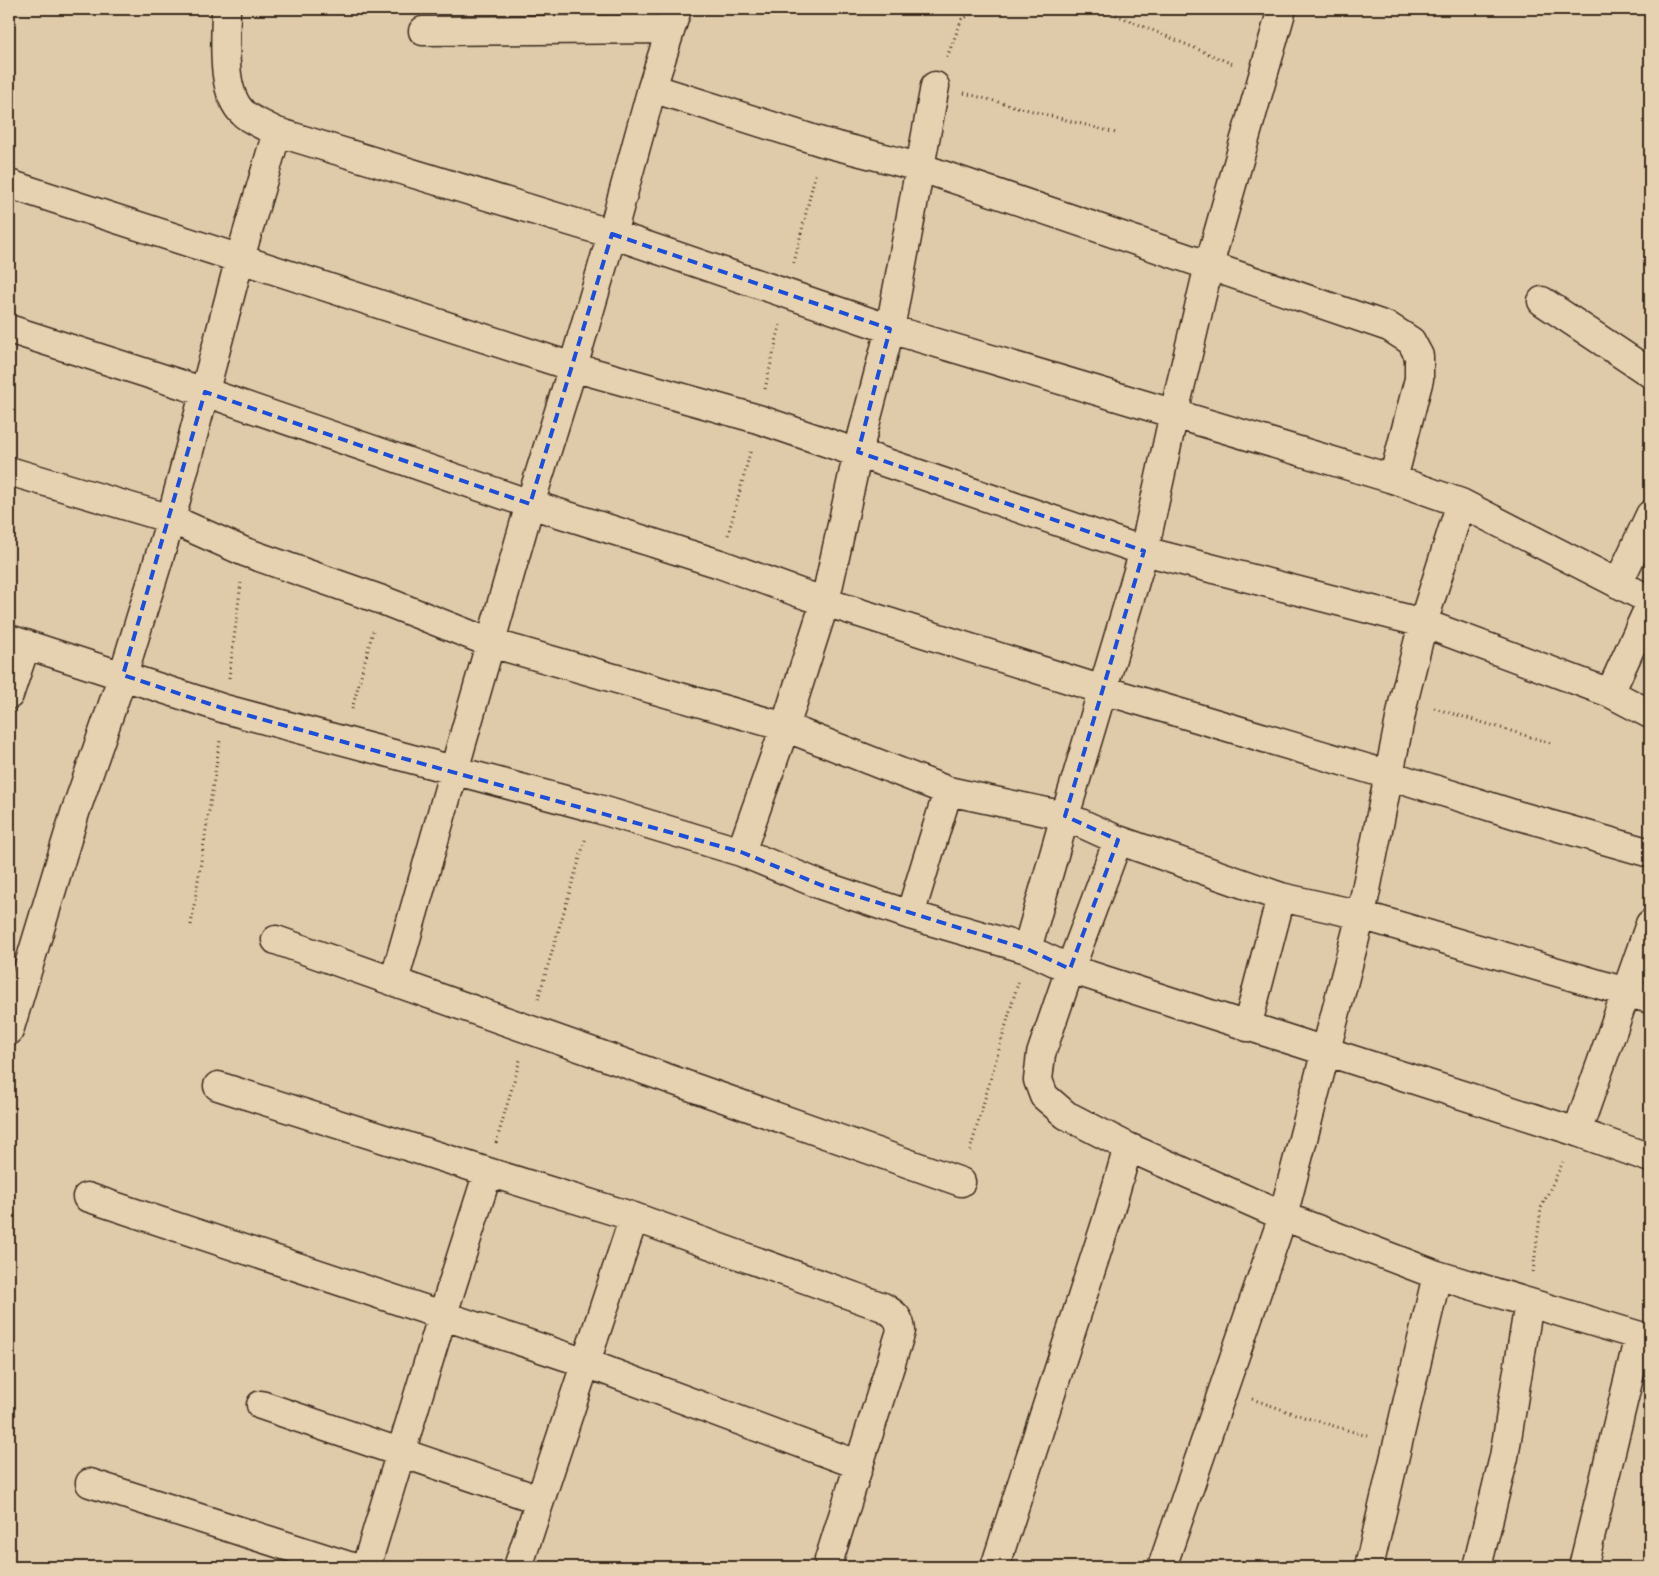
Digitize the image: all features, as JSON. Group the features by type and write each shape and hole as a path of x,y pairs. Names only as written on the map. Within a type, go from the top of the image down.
{"street":[{"path":"226,9 226,58 231,95 243,113 276,132 612,234 890,329 1392,479 1460,503 1650,600"},
{"path":"1027,949 1144,551 1209,265 1282,9"},
{"path":"394,981 530,504 573,367 652,88 674,19 423,31"},
{"path":"741,852 785,727 825,602 858,452 890,329 935,86"},
{"path":"652,88 822,142 919,167 1389,327 1411,341 1419,356 1419,379 1392,479"},
{"path":"9,1031 75,813 123,675 171,519 240,258 276,132"},
{"path":"9,184 573,367 758,419 1144,551 1423,623 1610,693 1650,714"},
{"path":"1542,301 1650,373"},
{"path":"9,329 205,392 530,504 720,564 825,602 1103,690 1520,816 1650,852"},
{"path":"9,471 171,519 245,552 382,600 491,643 785,727 948,791 1065,816 1118,840 1281,897 1361,915 1638,996"},
{"path":"1162,1567 1283,1216 1361,915 1404,699 1423,623 1460,503"},
{"path":"1618,584 1650,515"},
{"path":"1610,693 1650,605"},
{"path":"9,695 17,642 225,709 595,808 741,852 821,885 910,915 1027,949 1070,969 1577,1132 1650,1158"},
{"path":"910,915 948,791"},
{"path":"1118,840 1041,1054 1038,1080 1044,1096 1066,1115 1128,1147 1283,1216 1438,1275 1645,1338 1583,1567"},
{"path":"1247,1027 1281,897"},
{"path":"1577,1132 1638,996 1650,924"},
{"path":"276,940 961,1182"},
{"path":"218,1086 634,1217 884,1307 894,1313 900,1322 901,1331 829,1560"},
{"path":"995,1567 1102,1235 1128,1147"},
{"path":"366,1567 488,1172"},
{"path":"87,1197 586,1363 859,1464"},
{"path":"518,1567 634,1217"},
{"path":"1369,1567 1438,1275"},
{"path":"1476,1567 1504,1457 1529,1303"},
{"path":"260,1405 540,1500"},
{"path":"90,1483 352,1567"}],"path":[{"path":"981,9 962,19 935,86 1116,133"},
{"path":"1102,9 1263,78"},
{"path":"720,564 758,419"},
{"path":"191,925 225,709 245,552"},
{"path":"343,741 382,600"},
{"path":"1404,699 1551,743"},
{"path":"488,1172 595,808"},
{"path":"961,1182 1027,949"},
{"path":"1529,1303 1541,1208 1577,1132"},
{"path":"1224,1389 1304,1417 1397,1445"}],"highlighted area":[{"path":"612,234 890,329 858,452 1144,551 1065,816 1118,840 1070,969 1027,949 821,885 741,852 225,709 123,675 205,392 530,504"}]}
